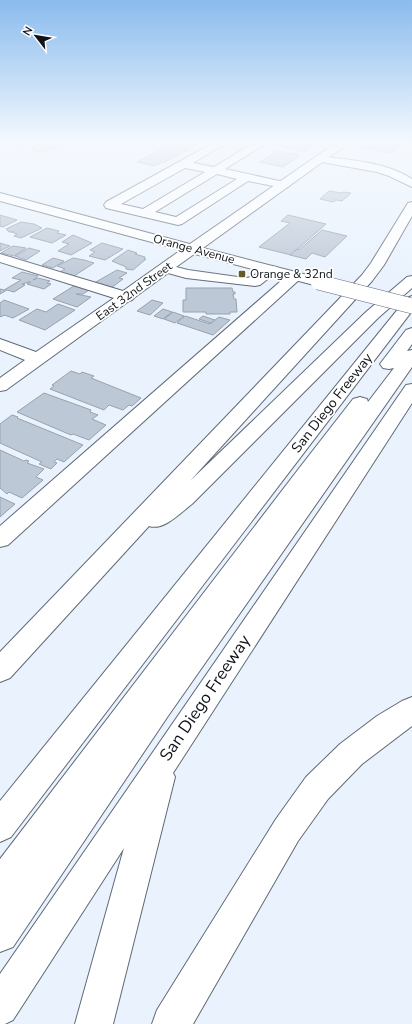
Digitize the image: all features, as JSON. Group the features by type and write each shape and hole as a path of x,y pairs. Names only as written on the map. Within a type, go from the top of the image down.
{"main road":[{"path":"137,190 110,205 178,221 227,190"},
{"path":"145,213 184,190"},
{"name":"East 32nd Street","path":"0,386 277,190"},
{"name":"Orange Avenue","path":"0,197 412,306"},
{"path":"0,670 367,278 377,265 412,206"},
{"path":"0,258 127,297"},
{"path":"166,268 186,274 245,282 255,282 272,270"},
{"path":"0,539 294,276"},
{"path":"108,556 184,499 372,315 412,280"},
{"name":"San Diego Freeway","path":"0,826 412,301"},
{"path":"0,887 294,488 412,333"},
{"path":"0,344 38,359"},
{"path":"0,934 158,707 412,355"},
{"name":"San Diego Freeway","path":"0,1008 164,759 412,389"},
{"path":"171,1024 287,830 317,788 351,754 387,726 412,710"},
{"path":"94,1024 164,759"}],"building":[{"path":"329,191 351,193 342,201 336,200 333,202 320,199"},
{"path":"0,215 17,220 3,227 0,226"},
{"path":"288,215 326,224 291,255 259,247 290,223 281,221"},
{"path":"21,222 34,224 42,228 21,238 14,236 17,234 9,232 6,229"},
{"path":"47,228 59,231 57,233 66,235 52,243 30,237"},
{"path":"322,230 347,236 325,257 312,253 306,259 290,255 297,249 299,250"},
{"path":"73,235 92,243 71,255 58,251 69,244 62,242"},
{"path":"0,243 10,246 0,251"},
{"path":"102,243 123,249 105,260 89,256 95,252 90,250"},
{"path":"13,246 26,248 14,256 1,253"},
{"path":"29,248 40,251 26,260 15,256"},
{"path":"128,250 145,257 144,259 146,259 133,270 126,269 126,267 112,261"},
{"path":"53,258 64,261 53,268 42,265"},
{"path":"73,258 94,263 74,276 60,272 65,269 57,266"},
{"path":"117,270 127,273 119,278 123,279 111,288 94,283"},
{"path":"22,272 38,276 33,280 38,278 50,281 47,283 51,284 44,289 27,284 31,282 29,282 22,284 25,285 14,292 7,290 0,294 0,289 4,290 21,280 12,278"},
{"path":"74,286 89,290 83,294 76,294 91,297 77,307 53,299"},
{"path":"186,288 232,288 233,292 235,292 235,294 233,294 234,299 236,299 237,312 230,312 230,314 206,314 206,312 183,312 183,300 186,300"},
{"path":"4,300 29,309 13,318 4,315 1,317 0,303"},
{"path":"152,300 163,303 150,315 137,311"},
{"path":"58,304 75,310 45,330 19,320 37,309 46,312"},
{"path":"163,309 172,312 163,319 154,316"},
{"path":"173,312 184,316 175,323 164,319"},
{"path":"185,316 210,324 219,317 230,320 213,335 177,323"},
{"path":"203,316 215,320 211,323 199,319"},
{"path":"71,371 80,374 82,372 94,376 91,378 141,398 132,406 129,405 123,410 109,405 104,410 50,389 54,386 52,385"},
{"path":"44,393 91,410 90,412 98,415 92,419 106,425 89,440 73,434 71,435 17,412"},
{"path":"12,415 83,445 64,462 57,459 54,462 57,463 51,469 39,464 42,462 0,443 0,424"},
{"path":"0,450 24,461 29,461 27,463 44,469 36,477 43,480 22,498 9,492 7,494 0,488"},
{"path":"0,497 15,504 0,517"}],"place":[{"name":"Orange & 32nd","path":"242,274"}]}
